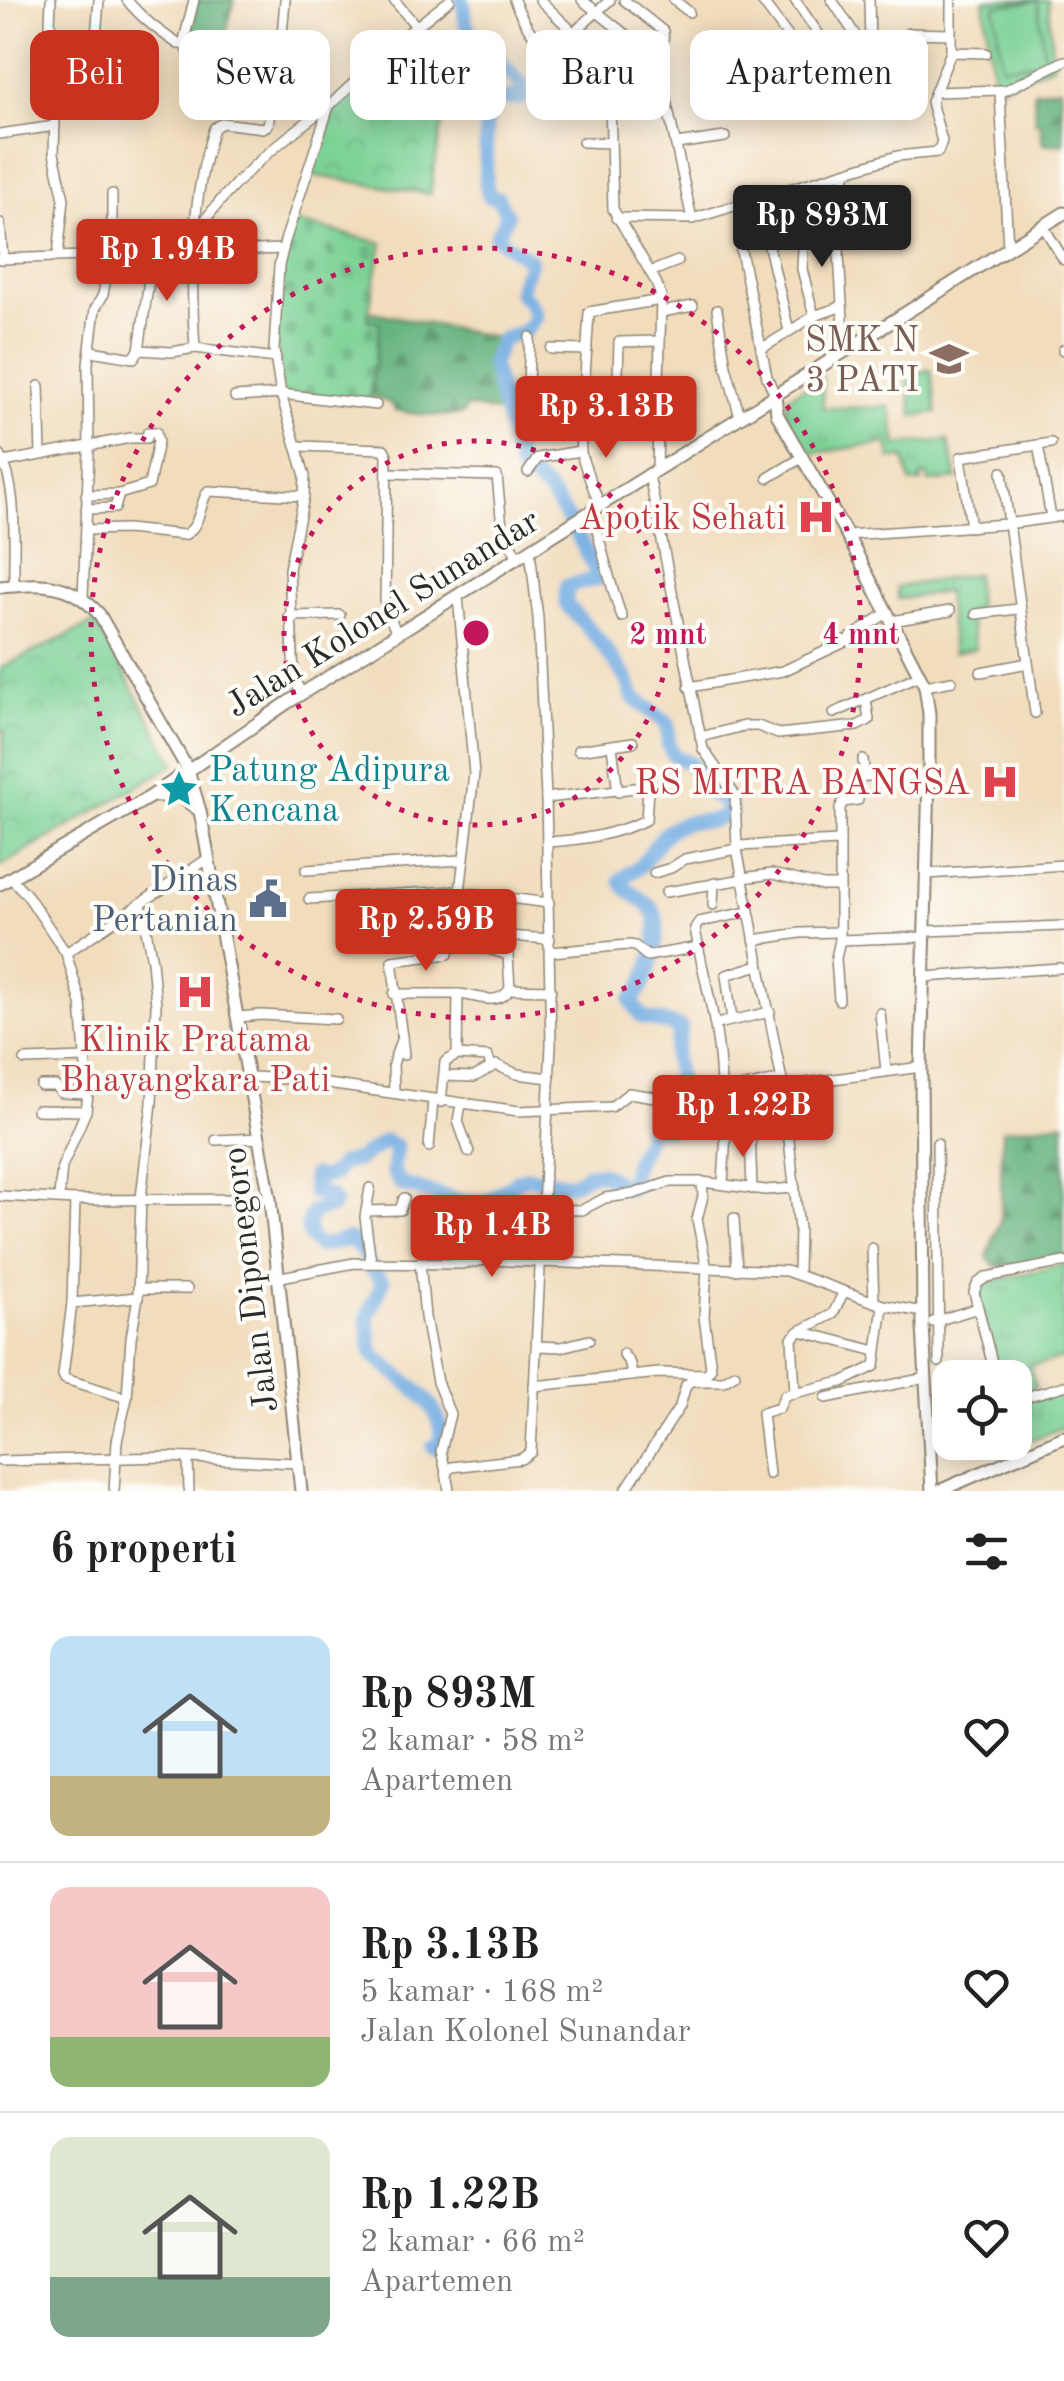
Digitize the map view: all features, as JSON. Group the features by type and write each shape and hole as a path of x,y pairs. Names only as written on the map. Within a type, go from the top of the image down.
{"main road":[{"name":"Jalan Kolonel Sunandar","path":"6,881 150,797 301,694 1064,213"},
{"path":"775,395 777,414 847,536 922,680 928,714 929,778 921,1067 923,1319 929,1456 940,1490 1012,1460"},
{"path":"759,406 777,414"},
{"path":"7,586 63,588 83,597"},
{"name":"Jalan Diponegoro","path":"83,597 99,614 188,770 200,811 270,1199 301,1491"},
{"path":"150,797 180,796 200,811"},
{"path":"1032,1451 1064,1437"}],"street":[{"path":"51,0 52,30"},
{"path":"97,30 99,0"},
{"path":"127,0 143,20 179,44"},
{"path":"186,30 194,0"},
{"path":"195,348 194,236 204,157 214,128 222,123 264,128 268,125 285,0"},
{"path":"394,0 416,26"},
{"path":"330,105 450,0"},
{"path":"514,0 529,30"},
{"path":"540,0 570,30"},
{"path":"582,0 619,30"},
{"path":"578,30 610,0"},
{"path":"624,0 662,30"},
{"path":"674,0 689,12"},
{"path":"761,0 783,30"},
{"path":"795,0 816,30"},
{"path":"832,0 852,30"},
{"path":"616,218 692,219 897,156 942,149 931,102 951,52 950,0"},
{"path":"868,1 868,30"},
{"path":"928,33 950,34"},
{"path":"951,52 986,53"},
{"path":"935,92 1000,90 1064,60"},
{"path":"1000,90 1008,248"},
{"path":"670,112 692,219"},
{"path":"55,120 56,170 64,198 58,255"},
{"path":"194,236 227,190 254,162 310,120"},
{"path":"301,694 294,677 289,616 291,547 305,476 281,394 276,358 283,248 324,120"},
{"path":"610,120 612,202 616,218 650,272 661,300 653,472 700,737 705,754 735,795 737,848 782,1083 800,1229 798,1274"},
{"path":"0,134 55,126"},
{"path":"676,144 725,137"},
{"path":"583,142 611,142"},
{"path":"845,350 839,255 846,174"},
{"path":"83,597 89,446 87,390 96,310 106,277 112,194"},
{"path":"0,223 2,259 283,248"},
{"path":"1044,226 1064,260"},
{"path":"804,228 802,269 814,316"},
{"path":"768,242 789,331"},
{"path":"741,251 766,377 775,395"},
{"path":"91,351 134,358 153,252"},
{"path":"650,272 678,261"},
{"path":"584,394 589,312 661,300"},
{"path":"662,312 693,306"},
{"path":"761,349 814,316 840,307"},
{"path":"716,310 740,417"},
{"path":"530,337 526,403 545,411 587,417"},
{"path":"618,376 619,342 660,341"},
{"path":"138,350 172,352 195,348 276,358"},
{"path":"552,349 587,350"},
{"path":"545,411 549,384"},
{"path":"39,386 41,455"},
{"path":"235,397 281,394 376,405"},
{"path":"622,617 610,587 610,572 580,451 587,417 594,406 602,403 624,411 657,414"},
{"path":"7,586 13,516 2,458 146,438 148,432 156,432 158,441 150,482 120,494 86,495"},
{"path":"971,527 961,457 1051,442"},
{"path":"1038,445 1051,517"},
{"path":"299,446 381,447 387,454 385,606 397,634"},
{"path":"530,467 548,454 580,451"},
{"path":"768,478 803,457"},
{"path":"1002,472 1035,713"},
{"path":"387,473 497,476 502,527 518,558"},
{"path":"86,530 127,529 184,536 196,522 208,491 304,496"},
{"path":"86,509 115,508 120,494"},
{"path":"847,536 1064,516"},
{"path":"446,1472 459,1464 528,1457 531,1452 551,990 538,618 530,550"},
{"path":"404,1055 392,961 446,955 458,892 474,758 458,596"},
{"path":"976,614 1018,609"},
{"path":"689,687 783,671 890,617 950,611"},
{"path":"289,616 340,615"},
{"path":"981,672 1028,663"},
{"path":"834,713 922,680 952,681"},
{"path":"700,737 744,726 758,726 778,734 858,726 869,720 866,700"},
{"path":"578,750 633,742"},
{"path":"612,746 618,792"},
{"path":"863,760 866,776"},
{"path":"839,1000 836,951 840,808 844,802 858,800 859,777 929,778"},
{"path":"546,798 646,787 648,814 646,820 604,836 547,842"},
{"path":"654,873 685,858 737,848 840,841"},
{"path":"66,953 209,858"},
{"path":"306,870 461,860"},
{"path":"926,874 1064,865"},
{"path":"666,892 772,874 840,886"},
{"path":"6,881 27,895 66,953 77,981 88,1094 86,1111 62,1167 59,1198"},
{"path":"713,905 714,883"},
{"path":"309,899 458,892 549,904"},
{"path":"374,895 378,934"},
{"path":"114,1491 138,1293 152,1103 156,1006 141,904"},
{"path":"721,1093 717,1024 696,928 699,922 748,912"},
{"path":"754,940 800,933 926,934 1064,926"},
{"path":"450,932 550,939"},
{"path":"550,952 628,945 652,955 698,948"},
{"path":"394,994 458,994 488,1000 504,996 510,989 508,955 489,949 449,946"},
{"path":"732,1020 728,973 759,965"},
{"path":"924,976 1060,968"},
{"path":"709,988 726,984"},
{"path":"510,989 551,990"},
{"path":"457,1056 458,994"},
{"path":"717,1024 770,1012"},
{"path":"880,1013 886,1071"},
{"path":"239,1017 336,1020"},
{"path":"394,1093 393,1064 396,1045 402,1037"},
{"path":"429,1148 446,1062 457,1056 488,1056 491,1067"},
{"path":"25,1060 86,1058"},
{"path":"444,1076 470,1078 502,1066 517,1074 550,1078"},
{"path":"250,1078 292,1079 519,1112 612,1107 622,1097 636,1092 683,1100 782,1083 921,1067"},
{"path":"41,1086 55,1086 62,1094 88,1094"},
{"path":"461,1105 458,1121 469,1152"},
{"path":"37,1110 86,1111"},
{"path":"723,1184 726,1133 750,1132 752,1189"},
{"path":"216,1140 260,1138"},
{"path":"937,1143 939,1360"},
{"path":"544,1210 582,1210 604,1198 670,1182 752,1189 795,1188"},
{"path":"534,1386 710,1372 704,1318 707,1268 697,1219 702,1182"},
{"path":"370,1188 366,1211 371,1262"},
{"path":"0,1196 74,1200 270,1199"},
{"path":"366,1211 400,1210 404,1198"},
{"path":"74,1200 72,1303 63,1375 65,1379 127,1398"},
{"path":"734,1218 737,1270"},
{"path":"769,1474 761,1415 778,1408 785,1395 842,1382 876,1364 879,1304 872,1248"},
{"path":"276,1278 371,1262 460,1264 486,1260 707,1268 798,1274 843,1293 936,1321 978,1308"},
{"path":"420,1262 437,1382 450,1414 441,1451 449,1491"},
{"path":"991,1360 974,1292 978,1283 987,1277 1064,1262"},
{"path":"72,1303 187,1289"},
{"path":"795,1393 792,1338 833,1314 843,1293"},
{"path":"800,1332 876,1351"},
{"path":"537,1346 561,1347 589,1340"},
{"path":"623,1354 632,1376"},
{"path":"625,1491 680,1406 686,1385 692,1381 712,1384 735,1374"},
{"path":"826,1398 926,1378"},
{"path":"1032,1395 1064,1386"},
{"path":"188,1458 189,1491"},
{"path":"0,1462 188,1458 297,1463"}],"green space":[{"path":"196,0 234,0 227,30 190,30"},
{"path":"984,0 1048,0 1053,65 994,89"},
{"path":"1038,1 1045,62 1002,66 995,6"},
{"path":"1060,87 1064,144 1043,144 1040,122 1035,122 1034,91"},
{"path":"350,94 350,120 442,120 430,194 311,175 331,111"},
{"path":"290,221 382,243 367,320 380,323 369,402 281,394 277,307"},
{"path":"368,311 502,339 492,364 504,401 497,412 466,407 463,414 421,415 395,410 391,403 370,396 380,324 367,321"},
{"path":"931,370 937,413 913,416 907,373"},
{"path":"822,377 823,408 890,407 897,445 948,440 957,479 929,482 927,475 921,476 922,482 911,483 904,458 891,459 888,443 807,454 786,415 787,397"},
{"path":"975,574 978,609 968,611 975,649 953,653 946,592 898,599 897,587"},
{"path":"96,622 175,764 1,866 4,732 0,729 0,668"},
{"path":"1064,1122 1064,1257 1005,1268 993,1265 987,1257 1001,1219 1002,1130"},
{"path":"1064,1264 1064,1358 1032,1366 1032,1360 994,1360 978,1293 989,1282"},
{"path":"1064,1391 1064,1427 1032,1440 1032,1399"}],"waterway":[{"path":"365,1257 357,1244 348,1239 319,1247 312,1239 308,1231 310,1217 313,1212 332,1207 334,1202 331,1197 313,1192 313,1176 334,1174 340,1164 357,1160 385,1141 396,1146 393,1172 401,1184 462,1202 487,1202 518,1180 529,1177 571,1184 588,1174 601,1173 629,1189 651,1126 669,1128 692,1118 681,1096 674,1055 681,1028 642,1017 631,1000 648,972 657,932 651,907 621,880 640,866 676,826 730,813 729,806 711,794 691,764 673,755 668,743 668,724 633,697 627,679 566,604 567,586 597,579 597,574 575,530 550,493 519,466 492,364 502,339 525,331 536,316 520,293 530,260 496,237 507,216 498,198 489,196 486,184 486,108 490,99 522,98 521,84 469,29 462,0"},
{"path":"368,1264 383,1282 367,1318 373,1354 429,1403 440,1429 440,1444 433,1447"}],"place":[{"name":"SMK N 3 PATI","path":"949,359"},
{"name":"Apotik Sehati","path":"816,517"},
{"name":"RS MITRA BANGSA","path":"1000,782"},
{"name":"Patung Adipura Kencana","path":"179,789"},
{"name":"Dinas Pertanian","path":"268,899"},
{"name":"Klinik Pratama Bhayangkara Pati","path":"195,992"}]}
